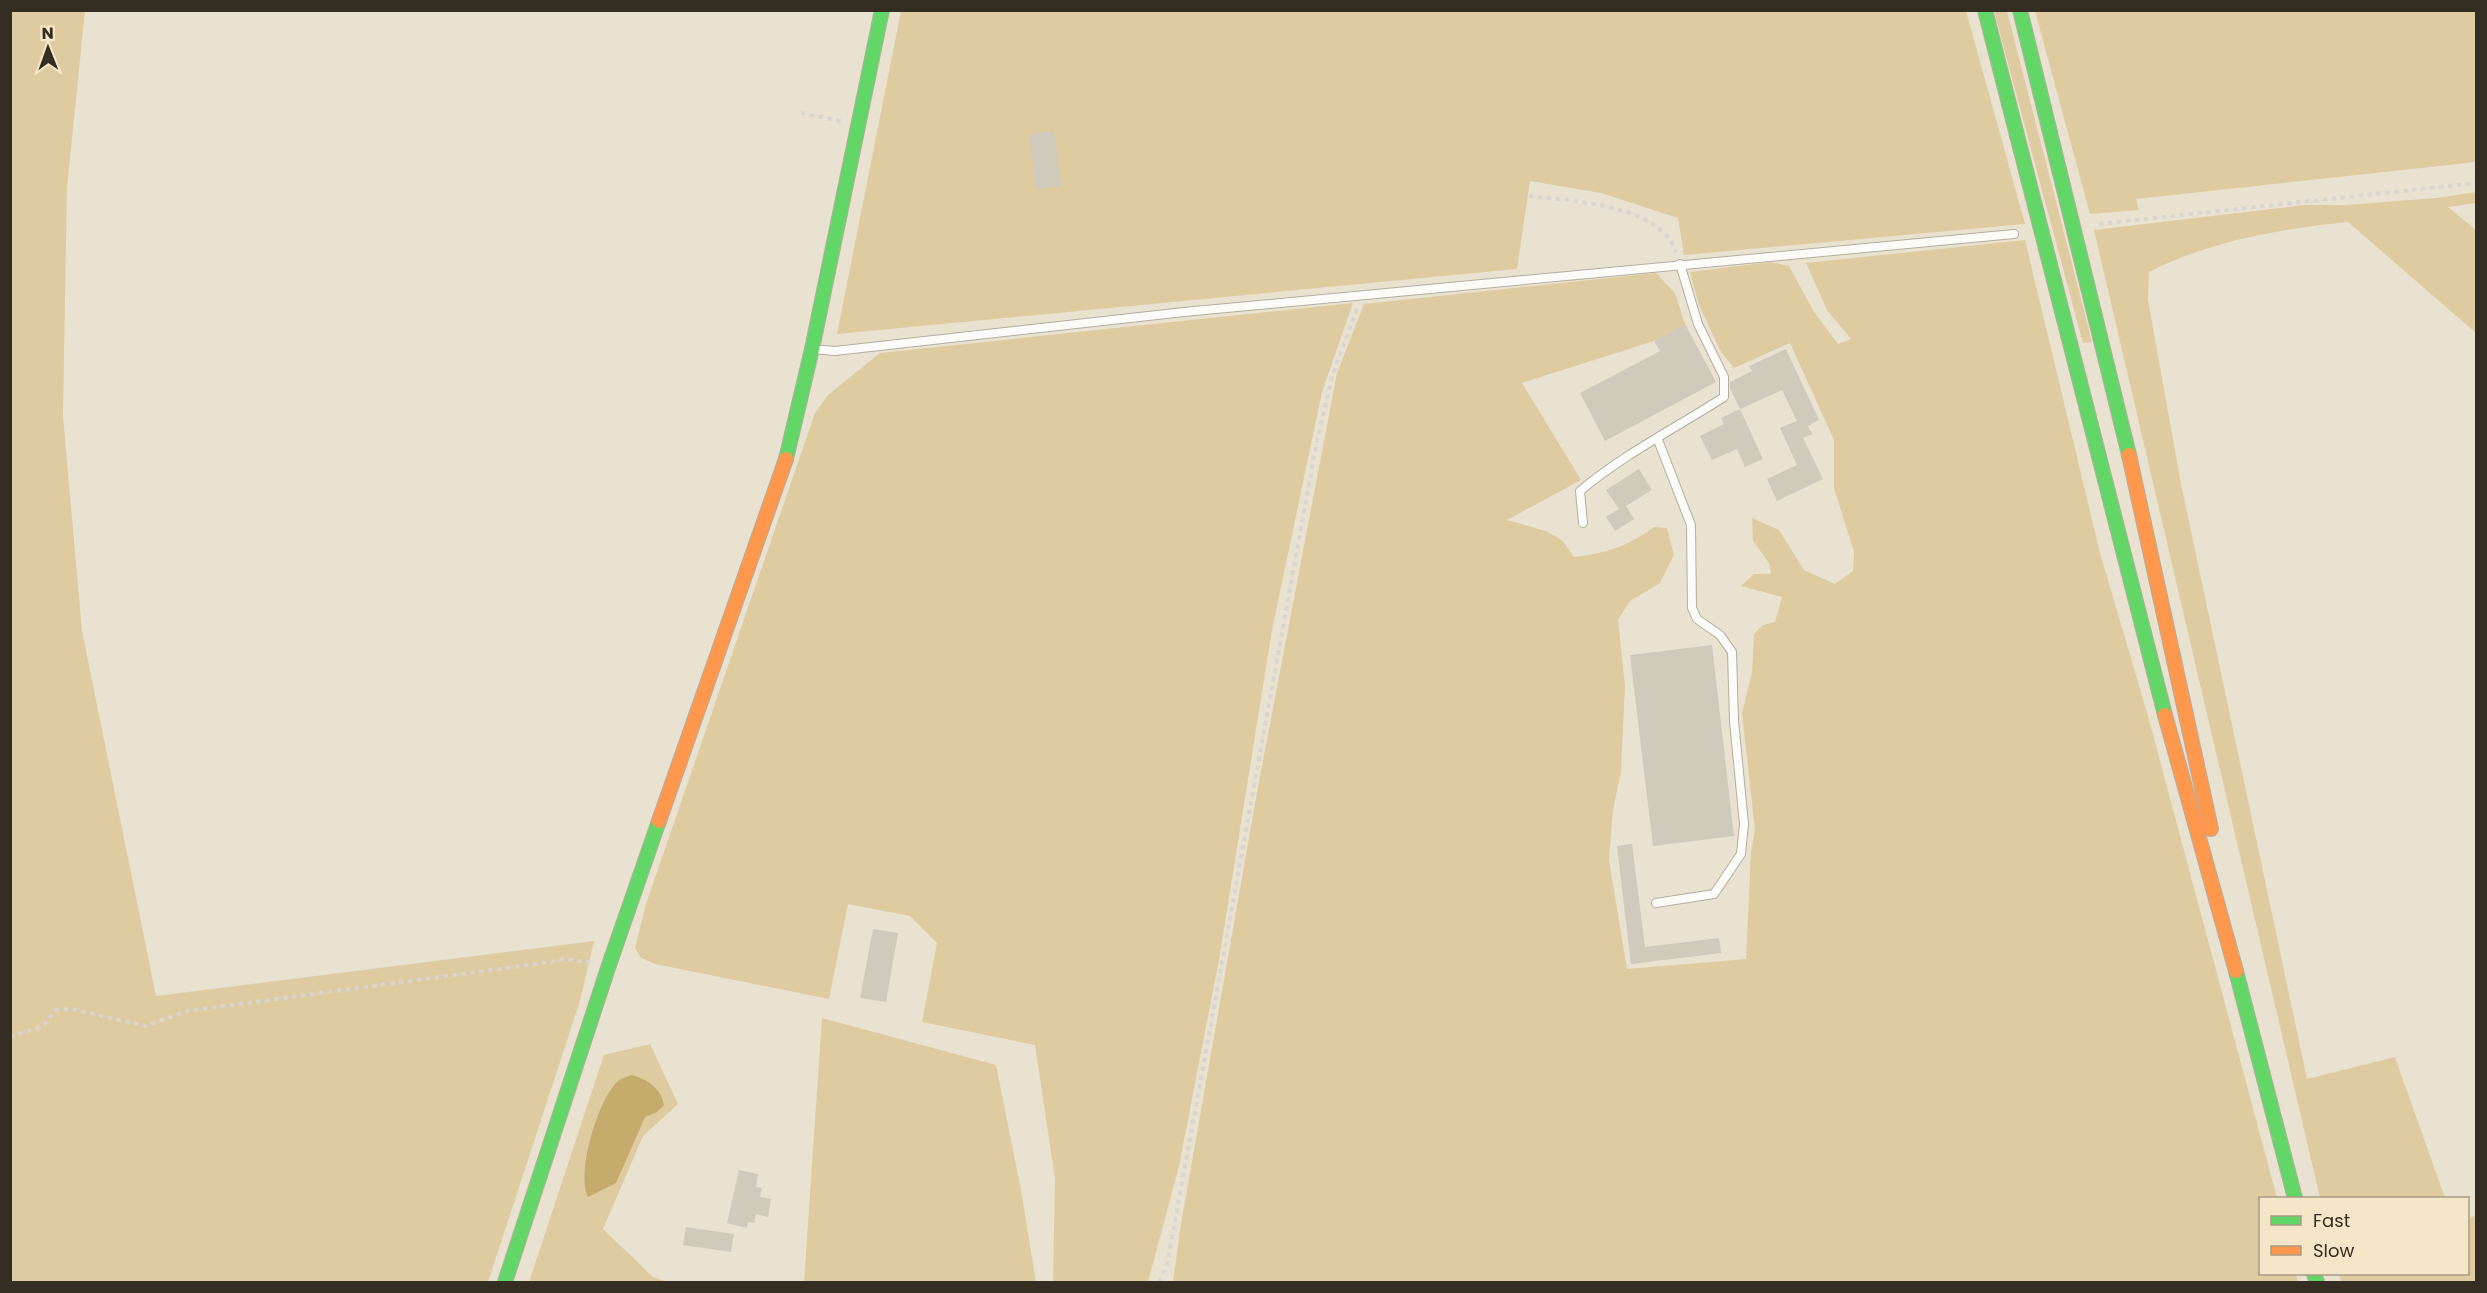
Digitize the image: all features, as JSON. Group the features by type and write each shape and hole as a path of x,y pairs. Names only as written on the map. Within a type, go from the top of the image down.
{"main road":[{"path":"505,1282 609,965 785,464 812,349 882,10"},
{"path":"1985,10 2145,644 2250,1019 2295,1197"},
{"path":"2020,10 2101,331 2172,634 2250,1019"}],"lane":[{"path":"812,349 835,351 1184,312 2014,234"},
{"path":"1583,523 1580,491 1609,467 1658,440 1724,397 1724,377 1698,324 1680,264"},
{"path":"1656,903 1714,894 1741,854 1744,824 1734,721 1732,652 1720,635 1697,619 1692,608 1691,525 1658,440"}],"path":[{"path":"801,113 838,120 858,128"},
{"path":"2099,224 2476,183"},
{"path":"1529,196 1610,206 1654,226 1674,246 1680,264"},
{"path":"1160,1282 1166,1272 1170,1254 1315,451 1332,377 1356,313 1358,295"},
{"path":"10,1037 43,1026 56,1010 72,1009 146,1026 188,1011 551,962 562,957 609,965"}],"shaded area":[{"path":"10,11 85,11 67,187 63,416 82,631 156,996 594,941 580,1001 488,1282 11,1282"},
{"path":"901,11 1966,11 2025,224 1684,255 1678,218 1601,193 1530,181 1517,269 837,334"},
{"path":"1994,11 2007,11 2092,342 2083,343"},
{"path":"2035,11 2476,11 2476,162 2136,199 2139,210 2090,214"},
{"path":"2476,192 2476,203 2448,207 2476,230 2476,333 2348,222 2297,228 2221,244 2172,261 2149,272 2148,300 2181,484 2307,1079 2395,1057 2445,1197 2320,1197 2094,230 2304,205 2347,205 2437,198"},
{"path":"2025,240 2100,553 2148,716 2277,1197 2259,1197 2259,1275 2296,1275 2298,1282 1173,1282 1181,1224 1257,792 1337,373 1364,304 1656,273 1675,293 1685,324 1654,341 1522,383 1581,480 1507,520 1546,531 1562,540 1574,557 1616,548 1635,540 1654,527 1667,528 1674,555 1660,583 1630,601 1618,620 1625,686 1621,772 1613,810 1609,860 1627,969 1746,959 1751,852 1755,829 1742,713 1752,673 1754,634 1763,625 1775,622 1782,597 1741,586 1754,574 1771,574 1769,563 1753,541 1752,518 1779,530 1804,570 1835,584 1853,571 1854,552 1834,488 1834,440 1790,343 1734,368 1721,352 1699,305 1690,272 1771,262 1789,266 1814,312 1838,344 1851,339 1827,310 1806,263"},
{"path":"1353,303 1322,392 1272,630 1219,960 1179,1166 1148,1282 1053,1282 1055,1179 1035,1045 922,1022 937,943 910,916 848,904 829,999 655,964 641,958 635,948 646,904 815,413 828,395 880,353"},
{"path":"822,1018 996,1065 1021,1190 1036,1282 804,1282"},
{"path":"650,1044 678,1104 643,1136 603,1229 653,1277 668,1282 529,1282 604,1055"},
{"path":"631,1075 652,1085 660,1094 664,1105 657,1112 645,1117 616,1183 588,1197 585,1171 587,1154 597,1119 610,1090 619,1080"},
{"path":"2476,1215 2476,1282 2341,1282 2339,1275 2469,1275 2469,1218"}],"building":[{"path":"1054,131 1061,186 1036,189 1029,134"},
{"path":"1685,324 1716,382 1605,441 1580,393 1660,351 1654,341"},
{"path":"1786,349 1819,420 1808,426 1812,434 1803,438 1823,479 1777,501 1767,479 1797,465 1780,428 1797,421 1782,390 1740,409 1730,388 1730,382 1752,371 1749,366"},
{"path":"1740,409 1763,459 1745,467 1737,449 1712,460 1700,436 1724,424 1721,418"},
{"path":"1639,469 1652,490 1626,506 1634,519 1615,531 1606,517 1619,509 1606,490"},
{"path":"1712,645 1734,836 1653,846 1630,655"},
{"path":"1632,844 1645,947 1719,938 1721,953 1631,964 1617,846"},
{"path":"873,929 898,933 886,1002 860,998"},
{"path":"739,1170 758,1174 756,1187 762,1188 760,1197 771,1199 768,1217 756,1214 754,1223 748,1222 747,1228 727,1223"},
{"path":"686,1227 734,1234 731,1252 683,1245"}],"traffic: fast":[{"path":"786,459 812,349 882,10"},
{"path":"1985,10 2165,715"},
{"path":"2020,10 2129,455"},
{"path":"505,1282 659,821"},
{"path":"2236,971 2295,1197"},
{"path":"2314,1275 2317,1282"}],"traffic: slow":[{"path":"2129,455 2211,829"},
{"path":"659,821 786,459"},
{"path":"2165,715 2236,971"}]}
